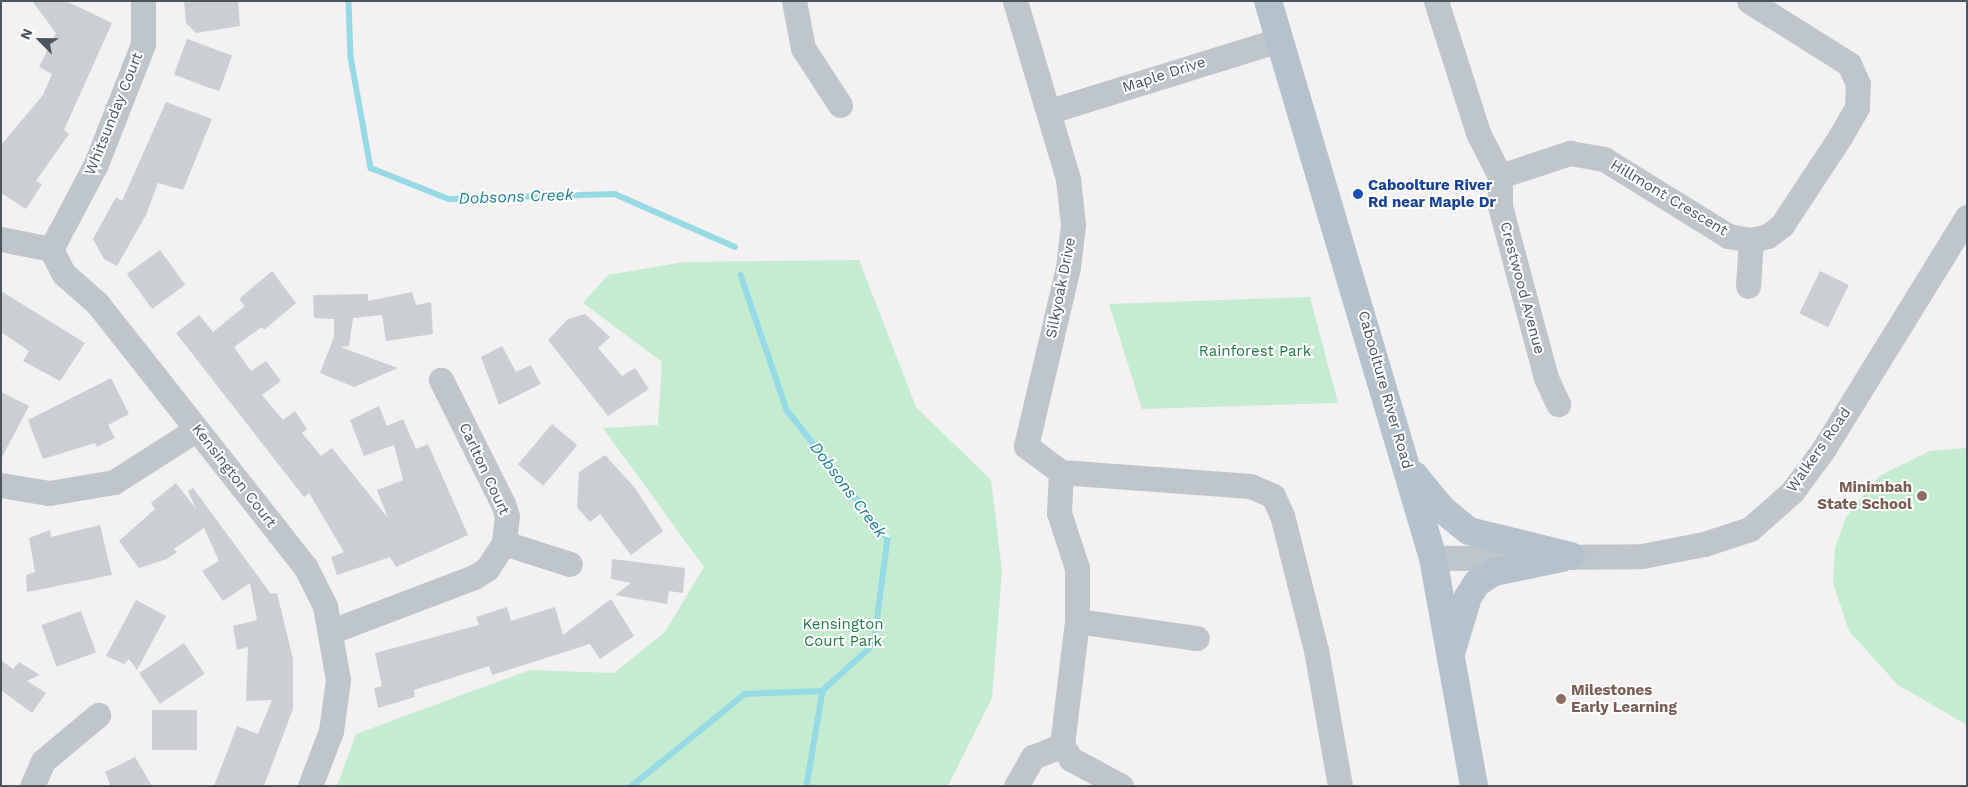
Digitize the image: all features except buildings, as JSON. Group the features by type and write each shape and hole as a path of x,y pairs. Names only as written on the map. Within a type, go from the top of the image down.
{"main road":[{"name":"Caboolture River Road","path":"1268,1 1408,467 1432,558 1474,786"},
{"path":"1408,467 1443,510 1469,531 1571,556"},
{"path":"1450,657 1468,598 1477,583 1494,572 1571,556"}],"street":[{"name":"Whitsunday Court","path":"51,249 96,164 143,44 143,1"},
{"path":"794,1 804,48 840,105"},
{"name":"Silkyoak Drive","path":"1015,1 1050,111 1068,178 1073,225 1068,267 1026,446 1061,472"},
{"name":"Crestwood Avenue","path":"1436,1 1478,133 1500,176 1500,206 1546,378 1558,404"},
{"path":"1748,286 1752,240 1768,236 1782,225 1857,107 1858,84 1849,64 1749,1"},
{"name":"Maple Drive","path":"1050,111 1279,40"},
{"name":"Hillmont Crescent","path":"1500,176 1570,153 1604,159 1728,236 1752,240"},
{"name":"Walkers Road","path":"1432,558 1642,556 1704,544 1750,529 1792,492 1823,450 1967,217"},
{"path":"1,239 51,249"},
{"name":"Kensington Court","path":"51,249 64,274 97,302 306,566 332,631 336,705 310,786"},
{"name":"Carlton Court","path":"332,631 474,577 487,569 504,544 507,516 503,504 441,380"},
{"path":"1,485 49,494 114,482 197,429"},
{"path":"1121,786 1071,759 1062,745 1077,621 1075,554 1059,513 1061,472 1250,486 1273,496 1282,515 1316,650 1340,786"},
{"path":"504,544 570,564"},
{"path":"1077,621 1197,638"},
{"path":"32,786 43,761 98,715"},
{"path":"1016,786 1033,757 1062,745"}],"green space":[{"name":"Kensington Court Park","path":"859,260 916,407 991,480 1002,571 992,698 948,786 337,786 356,734 530,670 614,673 665,632 704,567 603,428 658,425 662,362 583,303 608,275 684,262"},
{"name":"Rainforest Park","path":"1310,297 1338,403 1142,409 1109,304"},
{"name":"Minimbah State School","path":"1967,448 1967,725 1898,685 1849,631 1833,583 1835,548 1846,517 1879,476 1930,451"}],"waterway":[{"name":"Dobsons Creek","path":"349,1 351,57 371,168 449,199 615,194 735,247"},
{"name":"Dobsons Creek","path":"741,275 787,410 888,539 874,645 823,691 807,786"},
{"path":"632,786 745,694 823,691"}],"place":[{"name":"Caboolture River Rd near Maple Dr","path":"1358,194"},
{"name":"Minimbah State School","path":"1922,496"},
{"name":"Milestones Early Learning","path":"1561,699"}]}
